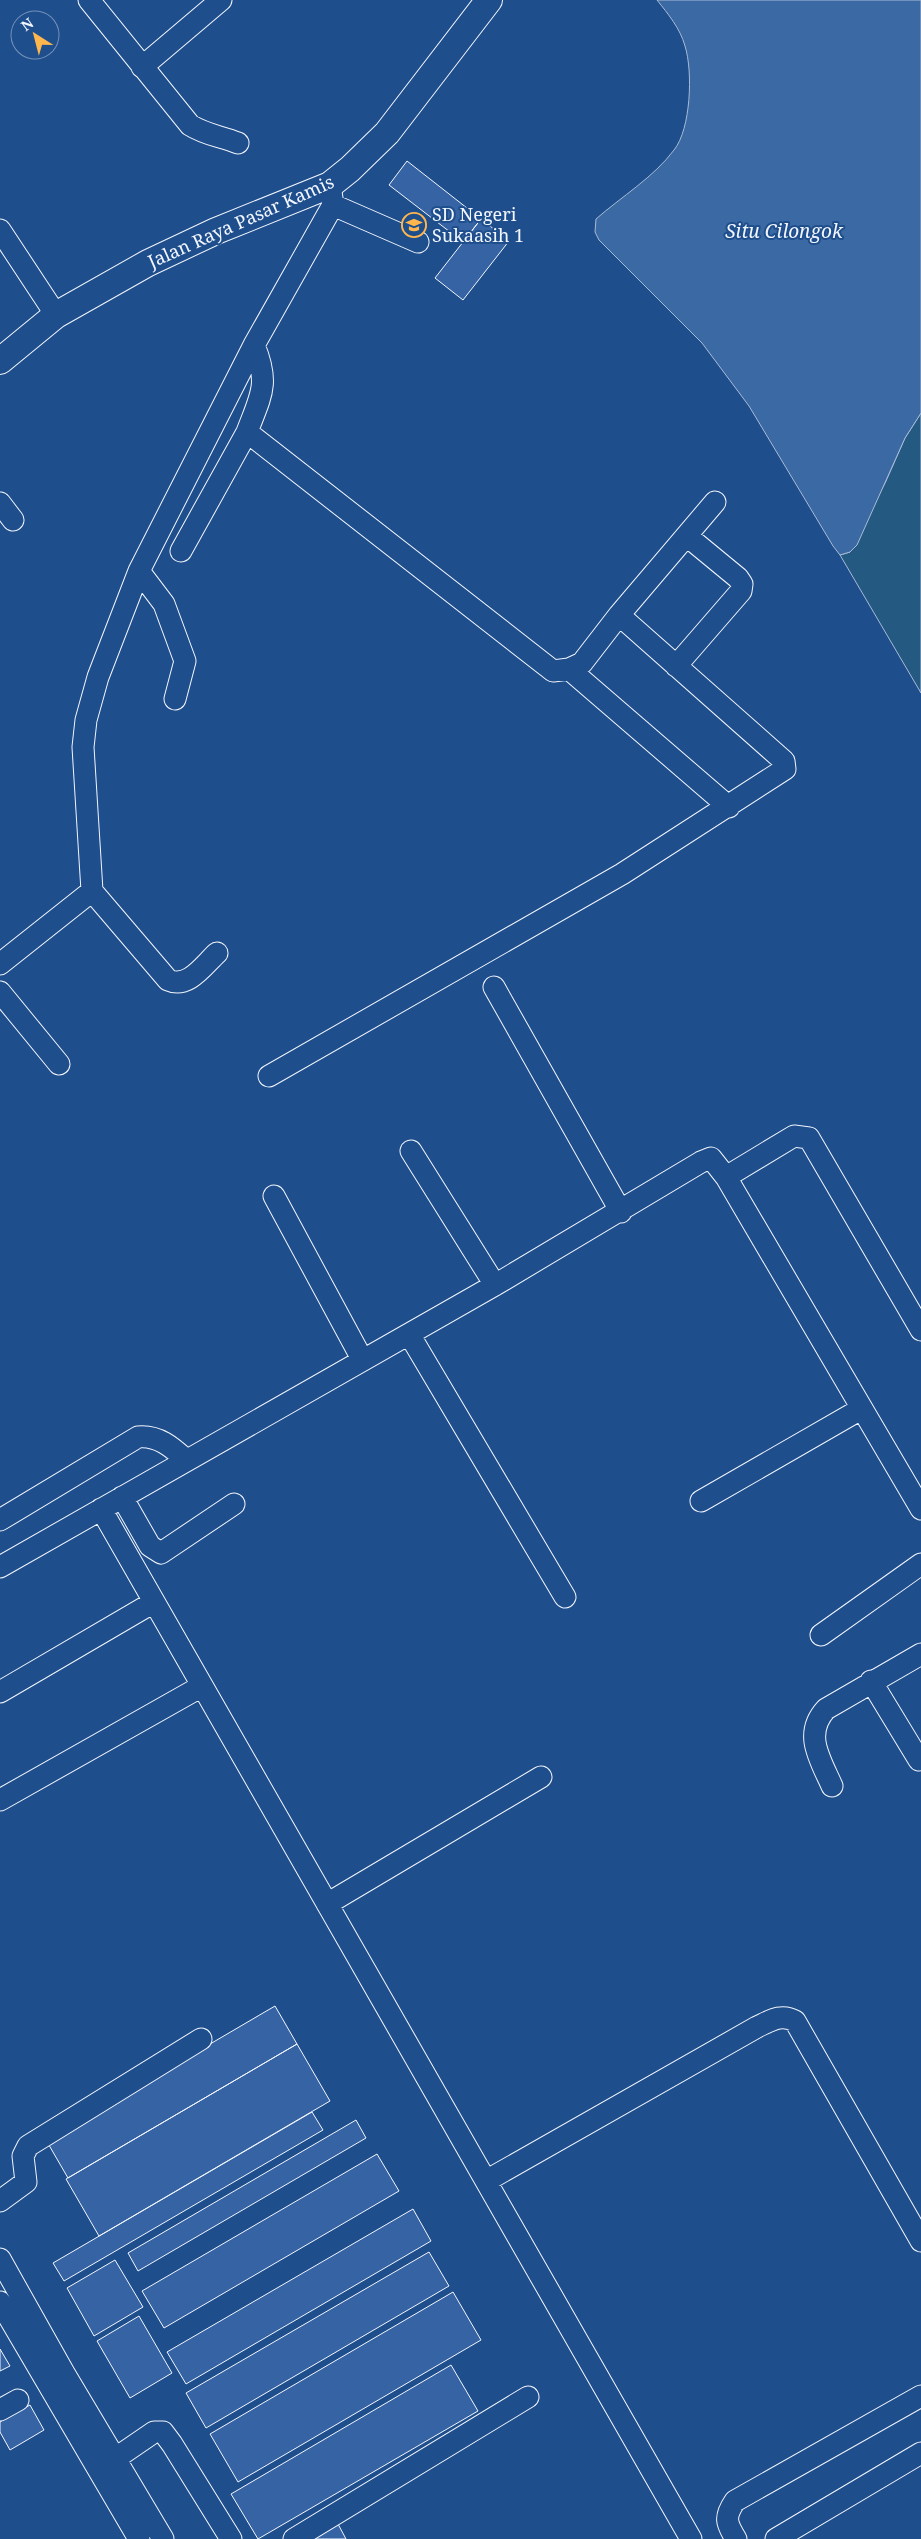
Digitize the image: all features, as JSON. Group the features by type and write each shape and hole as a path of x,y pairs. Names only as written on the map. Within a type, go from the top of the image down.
{"main road":[{"name":"Jalan Raya Pasar Kamis","path":"0,361 56,315 140,267 199,239 331,195 350,169 387,132 489,0"}],"street":[{"path":"89,0 190,125 204,134 220,136 238,142"},
{"path":"142,67 222,0"},
{"path":"217,954 189,980 180,983 168,980 92,891 83,747 86,720 98,677 139,570 331,195 418,242"},
{"path":"0,230 56,315"},
{"path":"181,551 247,432 264,379 262,365 254,345"},
{"path":"247,432 553,672 570,669 582,663 619,615 716,502"},
{"path":"0,503 13,520"},
{"path":"676,666 741,590 742,584 738,578 686,536"},
{"path":"139,570 164,604 185,660 175,699"},
{"path":"269,1076 622,874 781,773 786,765 619,615"},
{"path":"570,669 728,807"},
{"path":"0,964 92,891"},
{"path":"494,987 621,1212"},
{"path":"0,992 59,1064"},
{"path":"726,1177 794,1136 810,1138 921,1330"},
{"path":"411,1151 495,1286"},
{"path":"0,1567 362,1359 495,1286 707,1159 715,1160 726,1177 921,1509"},
{"path":"274,1196 362,1359"},
{"path":"409,1334 565,1598"},
{"path":"701,1501 861,1409"},
{"path":"0,1520 138,1437 150,1436 169,1445 186,1460"},
{"path":"122,1497 150,1546 162,1553 234,1504"},
{"path":"101,1509 690,2539"},
{"path":"821,1635 921,1564"},
{"path":"0,1692 154,1602"},
{"path":"832,1786 817,1751 814,1729 817,1718 826,1709 921,1654"},
{"path":"872,1681 919,1760"},
{"path":"0,1800 202,1686"},
{"path":"327,1904 542,1777"},
{"path":"486,2181 757,2027 779,2017 788,2017 795,2021 921,2241"},
{"path":"0,2201 26,2182 23,2156 28,2146 201,2039"},
{"path":"0,2259 55,2377 148,2534"},
{"path":"0,2302 116,2458 148,2534"},
{"path":"294,2539 528,2396"},
{"path":"736,2539 726,2523 727,2513 735,2501 921,2396"},
{"path":"116,2458 154,2432 163,2432 231,2539"},
{"path":"776,2539 921,2453"}],"shaded area":[{"path":"921,413 921,693 840,555 850,552 886,481 905,438"}],"water":[{"name":"Situ Cilongok","path":"657,0 921,0 921,413 905,438 857,545 850,552 840,555 833,546 749,406 702,343 599,240 595,232 596,219 647,178 666,160 680,141 684,128 690,84 688,57 680,33"}],"building":[{"path":"407,161 481,219 463,242 389,185"},
{"path":"481,219 509,241 463,300 435,278"},
{"path":"275,2006 297,2044 68,2178 46,2140"},
{"path":"297,2044 330,2101 99,2236 66,2179"},
{"path":"312,2112 323,2130 64,2281 53,2263"},
{"path":"356,2120 366,2138 138,2271 128,2253"},
{"path":"377,2154 399,2191 164,2328 142,2291"},
{"path":"413,2209 431,2241 186,2384 167,2352"},
{"path":"429,2252 449,2286 206,2428 186,2393"},
{"path":"115,2260 143,2307 94,2336 67,2288"},
{"path":"453,2292 481,2340 238,2482 210,2434"},
{"path":"139,2316 172,2373 130,2398 97,2341"},
{"path":"0,2349 10,2366 0,2371"},
{"path":"451,2365 478,2411 258,2539 231,2494"},
{"path":"30,2405 44,2430 10,2450 0,2432 0,2422"},
{"path":"338,2524 346,2539 312,2539"}],"place":[{"name":"SD Negeri Sukaasih 1","path":"414,225"}]}
